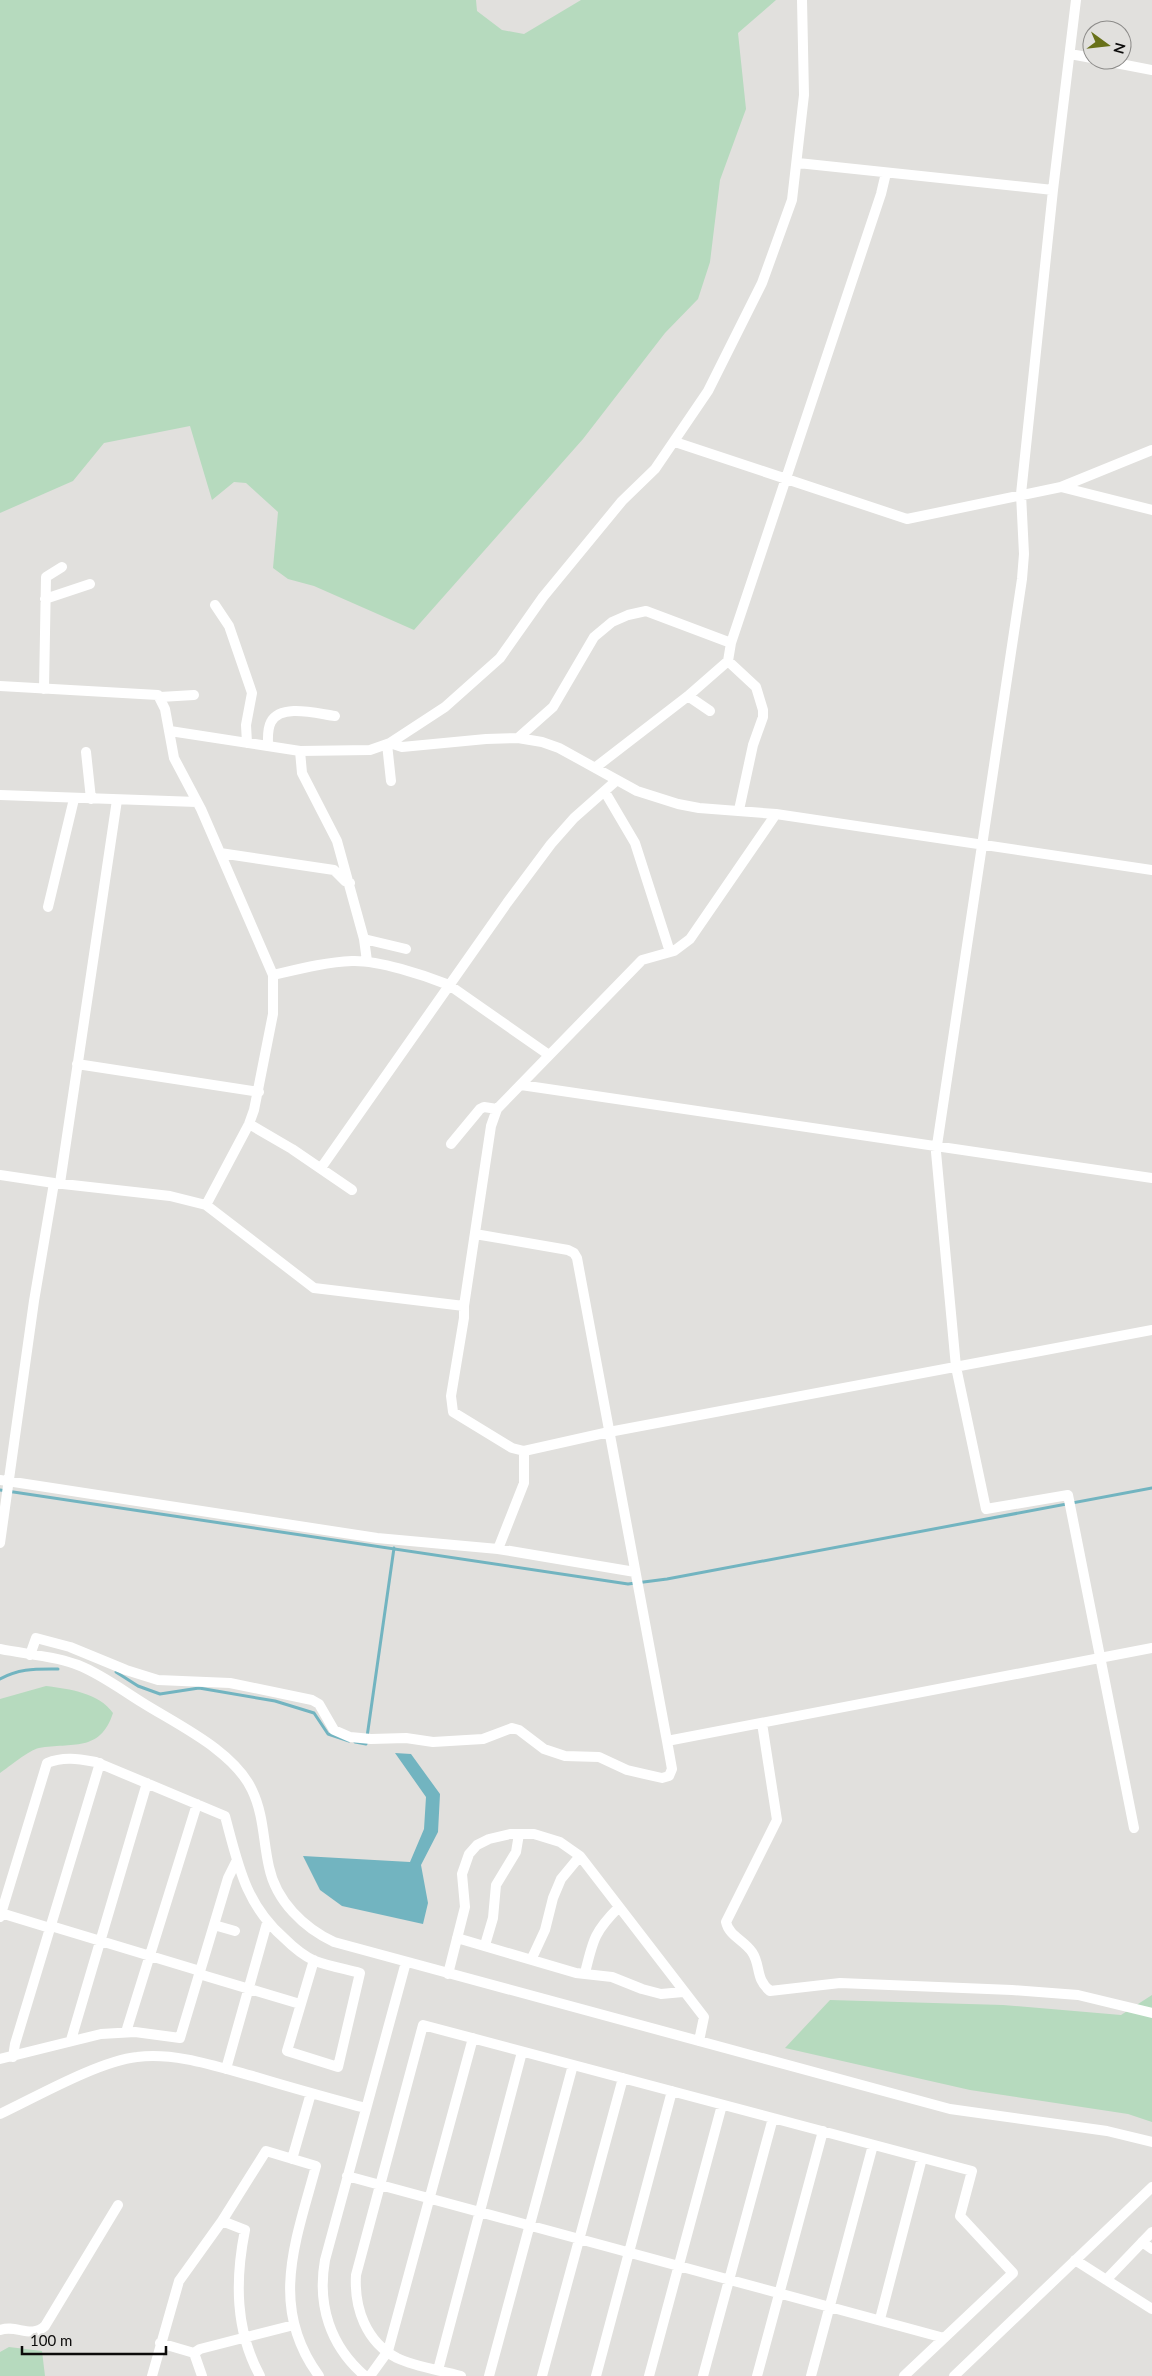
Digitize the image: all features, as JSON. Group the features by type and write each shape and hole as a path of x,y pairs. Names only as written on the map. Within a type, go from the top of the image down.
{"street":[{"path":"170,731 300,751 370,750 389,744 453,701 500,658 543,598 585,546 622,501 655,470 675,442 708,391 762,283 792,200 798,163 804,95 802,0"},
{"path":"1076,0 1053,190 1021,494 1024,554 1022,579 936,1152 956,1367 986,1509 1068,1495 1134,1828"},
{"path":"1070,54 1082,56"},
{"path":"1132,66 1152,70"},
{"path":"798,163 1053,190"},
{"path":"596,767 688,696 728,661 731,643 886,173"},
{"path":"675,442 906,519 1061,487 1152,450"},
{"path":"1061,487 1152,510"},
{"path":"44,689 46,577 62,567"},
{"path":"46,599 90,584"},
{"path":"215,606 229,626 252,693 246,725 247,743"},
{"path":"518,738 553,707 594,637 603,627 628,615 646,611 731,643"},
{"path":"728,661 756,688 763,710 763,717 752,751 739,810"},
{"path":"0,686 154,694 160,698 194,695"},
{"path":"688,696 710,711"},
{"path":"160,698 170,731 174,758 220,852 273,975 273,1014 259,1092 249,1124 206,1205"},
{"path":"268,746 268,728 274,718 280,714 297,712 335,716"},
{"path":"389,744 402,747 518,738 553,745 617,780 664,801 699,808 776,814 983,843 1152,870"},
{"path":"389,744 392,781"},
{"path":"300,751 302,773 337,841 350,883 364,939 367,961"},
{"path":"86,752 92,799"},
{"path":"321,1168 449,985 551,844 574,818 617,780"},
{"path":"605,792 636,843 670,952"},
{"path":"0,795 197,802"},
{"path":"48,906 74,798"},
{"path":"0,1543 6,1501 4,1480 77,1064 117,800"},
{"path":"776,814 701,925 682,946 670,952 642,960 497,1109 491,1126 464,1306 464,1318 451,1396 453,1412 512,1448 524,1451 609,1432 1152,1330"},
{"path":"220,852 334,870 345,881 350,883"},
{"path":"364,939 406,948"},
{"path":"273,975 352,961 367,961 449,985 549,1055"},
{"path":"77,1064 259,1092"},
{"path":"521,1085 1152,1178"},
{"path":"451,1144 480,1109 497,1109"},
{"path":"249,1124 321,1168 352,1190"},
{"path":"0,1175 170,1196 206,1205 314,1288 464,1306"},
{"path":"30,1655 36,1638 70,1647 126,1670 158,1680 230,1683 312,1700 319,1704 334,1730 340,1734 359,1738 406,1738 433,1742 458,1741 490,1738 512,1728 519,1730 544,1749 565,1756 599,1757 627,1770 662,1778 671,1774 667,1741 639,1589 574,1253 475,1234"},
{"path":"498,1549 523,1489 524,1451"},
{"path":"4,1480 377,1538 498,1549 636,1575"},
{"path":"667,1741 1152,1648"},
{"path":"0,1649 77,1664 98,1675 204,1742 227,1759 237,1768 252,1790 262,1818 269,1869 281,1897 312,1930 334,1942 950,2109 1107,2131 1152,2142"},
{"path":"762,1723 777,1820 726,1922 728,1930 752,1952 761,1982 770,1991 840,1983 1012,1990 1078,1995 1152,2013"},
{"path":"300,2004 101,1941 1,1915 47,1763 57,1759 75,1758 100,1763 225,1816 236,1862 250,1895 267,1923 298,1950 314,1960 360,1973 338,2066 287,2051 314,1960"},
{"path":"13,2057 15,2044 100,1763"},
{"path":"72,2040 148,1783"},
{"path":"126,2032 197,1804"},
{"path":"448,1974 465,1907 462,1874 469,1854 477,1845 489,1839 519,1834 548,1838 569,1847 580,1856 704,2017 699,2041"},
{"path":"485,1946 493,1918 496,1886 516,1852 519,1834"},
{"path":"532,1958 545,1930 553,1898 561,1879 580,1856"},
{"path":"0,2060 72,2040 126,2032 180,2038 228,1878 236,1862"},
{"path":"585,1973 593,1938 599,1928 619,1907"},
{"path":"226,2069 267,1923"},
{"path":"214,1925 235,1931"},
{"path":"457,1938 532,1958 576,1973 612,1977 661,1994 683,1992"},
{"path":"365,2376 356,2368 332,2335 322,2293 325,2260 406,1962"},
{"path":"461,2376 397,2358 365,2326 356,2298 356,2275 423,2025 972,2171 960,2216 1013,2272 904,2376"},
{"path":"370,2376 388,2351 472,2038"},
{"path":"438,2370 522,2052"},
{"path":"0,2114 88,2073 136,2057 180,2058 365,2108"},
{"path":"489,2376 572,2065"},
{"path":"542,2376 623,2078"},
{"path":"596,2376 672,2091"},
{"path":"292,2159 311,2093"},
{"path":"649,2376 722,2104"},
{"path":"703,2376 773,2118"},
{"path":"757,2376 823,2131"},
{"path":"811,2376 872,2145"},
{"path":"152,2376 179,2281 222,2221 266,2151 316,2166 291,2260 289,2290 294,2325 308,2360 319,2376"},
{"path":"880,2319 922,2158"},
{"path":"347,2176 880,2319 944,2338"},
{"path":"954,2376 1152,2187"},
{"path":"0,2330 10,2328 32,2332 45,2326 118,2204"},
{"path":"222,2221 245,2230 240,2256 238,2285 245,2338 260,2376"},
{"path":"1106,2280 1152,2232"},
{"path":"1142,2242 1152,2249"},
{"path":"1075,2260 1152,2310"},
{"path":"194,2353 200,2349 294,2325"},
{"path":"160,2343 194,2353"},
{"path":"194,2353 202,2376"}],"green space":[{"path":"0,0 476,0 477,11 502,30 524,34 581,0 776,0 738,33 746,109 720,180 710,262 698,299 665,333 583,439 414,630 314,586 288,579 273,568 278,512 246,483 234,482 212,500 190,426 104,443 73,481 0,513"},
{"path":"46,1686 83,1693 100,1701 113,1713 107,1726 93,1740 84,1743 35,1749 0,1773 0,1699"},
{"path":"1152,1995 1152,2122 1128,2114 970,2090 785,2048 830,2000 1003,2005 1121,2015"},
{"path":"9,2347 42,2351 45,2376 0,2376 0,2352"}],"water":[{"path":"395,1753 411,1754 440,1794 438,1832 421,1865 428,1903 423,1924 342,1906 320,1890 303,1856 410,1862 424,1829 426,1797"}],"waterway":[{"path":"0,1490 628,1584 667,1579 1152,1488"},
{"path":"355,1742 366,1744 394,1548"},
{"path":"0,1679 21,1671 58,1669"},
{"path":"116,1672 138,1686 160,1694 199,1688 275,1701 314,1713 328,1734 349,1741"}]}
